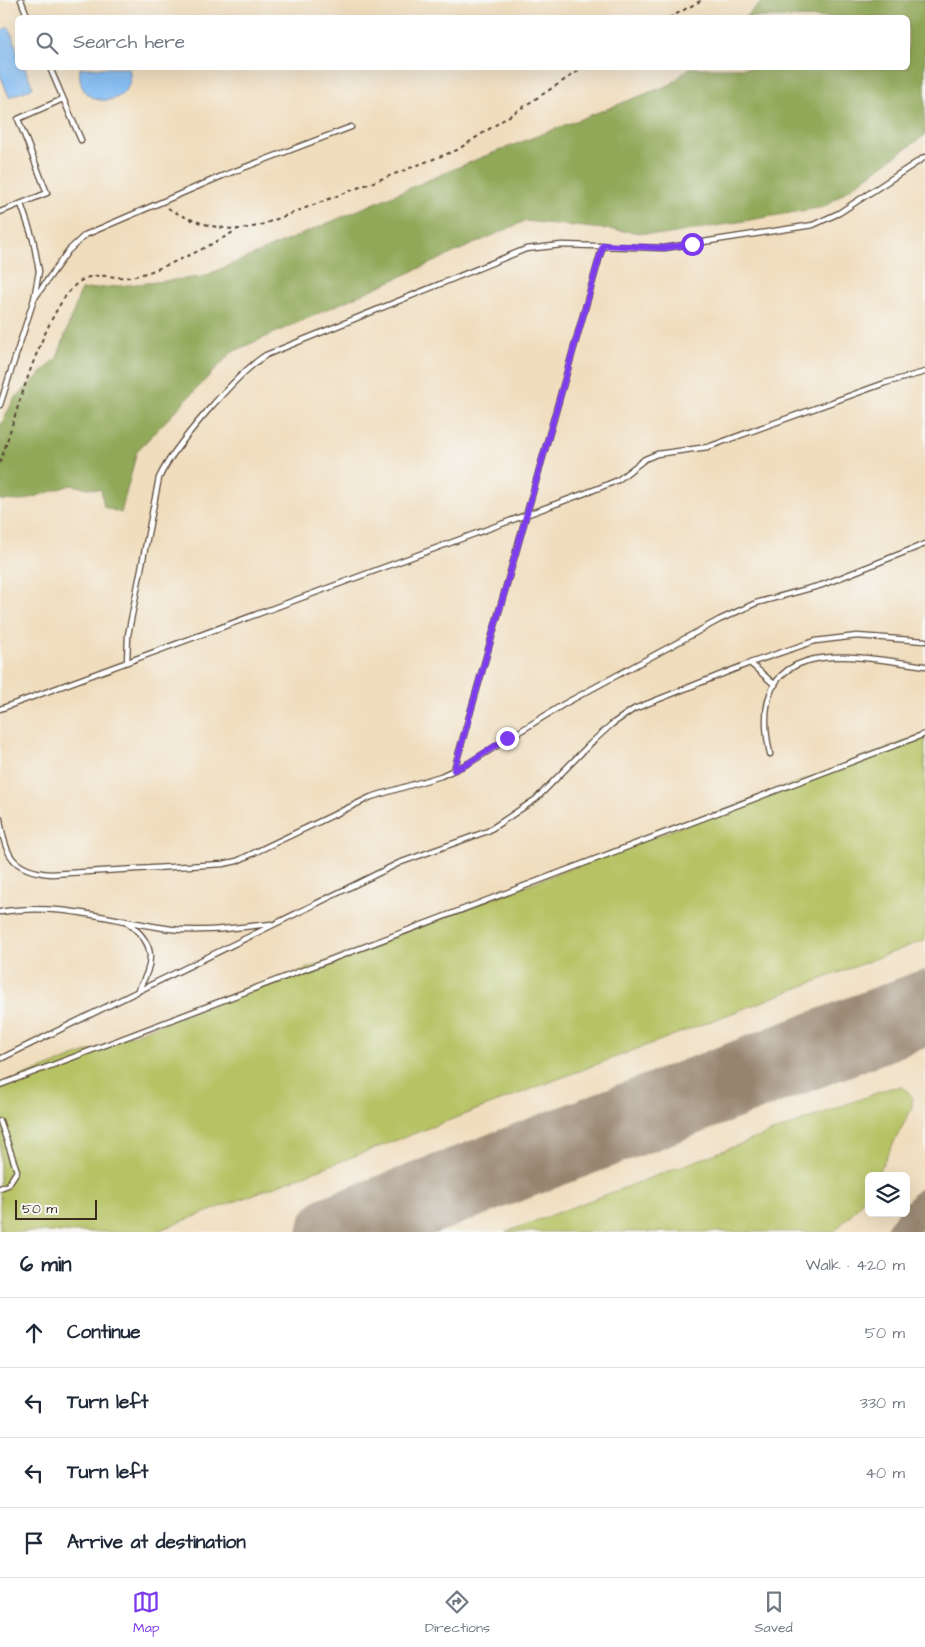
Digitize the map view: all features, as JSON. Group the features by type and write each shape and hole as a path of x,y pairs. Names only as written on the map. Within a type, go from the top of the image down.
{"lane":[{"path":"21,0 27,15"},
{"path":"51,70 81,140"},
{"path":"0,212 47,193 18,119 63,99"},
{"path":"34,299 68,250 85,234 160,202 351,127"},
{"path":"127,662 128,635 159,478 168,460 195,427 255,361 280,347 518,252 547,246 603,245 664,248 813,224 839,214 925,157"},
{"path":"0,405 34,299 39,271 33,239 21,204"},
{"path":"454,770 603,245"},
{"path":"0,709 618,480 645,459 657,454 708,447 885,383 925,372"},
{"path":"0,819 3,838 9,856 21,866 34,872 51,874 223,864 257,853 371,797 454,770 469,763 564,704 719,620 756,603 822,585 925,544"},
{"path":"0,1059 399,863 488,831 536,799 590,744 612,724 634,709 750,664 815,642 857,636 925,641"},
{"path":"770,754 764,715 775,685 792,669 807,660 828,656 865,657 925,666"},
{"path":"750,664 775,685"},
{"path":"0,1085 925,734"},
{"path":"0,912 54,908 173,929 204,930 276,924"},
{"path":"124,920 140,931 147,940 150,951 146,977 138,991"},
{"path":"0,1121 16,1171 8,1185 0,1188"}],"path":[{"path":"674,15 702,0"},
{"path":"0,463 47,327 69,289 85,278 98,276 130,277 152,271 238,229 261,225 457,150 580,70"},
{"path":"160,202 193,220 238,229"}],"green space":[{"path":"764,0 925,0 925,135 824,207 664,235 525,221 232,352 137,451 121,513 104,507 101,490 71,485 21,501 0,500 0,427 14,399 57,358 81,290 202,277 480,158 671,84 687,70 910,70 910,15 747,15"},
{"path":"925,734 925,940 154,1232 0,1232 0,1085"},
{"path":"902,1087 908,1092 912,1103 911,1110 878,1172 865,1172 865,1195 858,1207 834,1232 506,1232 890,1088"}],"water":[{"path":"9,27 15,44 15,70 26,70 33,88 9,97 0,74 0,31"},
{"path":"80,70 129,70 130,81 125,91 117,98 96,99 87,93 81,83"}],"taxiway":[{"path":"885,1024 912,1026 925,1031"},
{"path":"901,1232 925,1203"},
{"path":"357,1232 396,1209"}],"runway":[{"path":"335,1232 925,1008"}],"route":[{"path":"507,738 469,763 454,770 603,245 629,248 664,248 692,244"}]}
